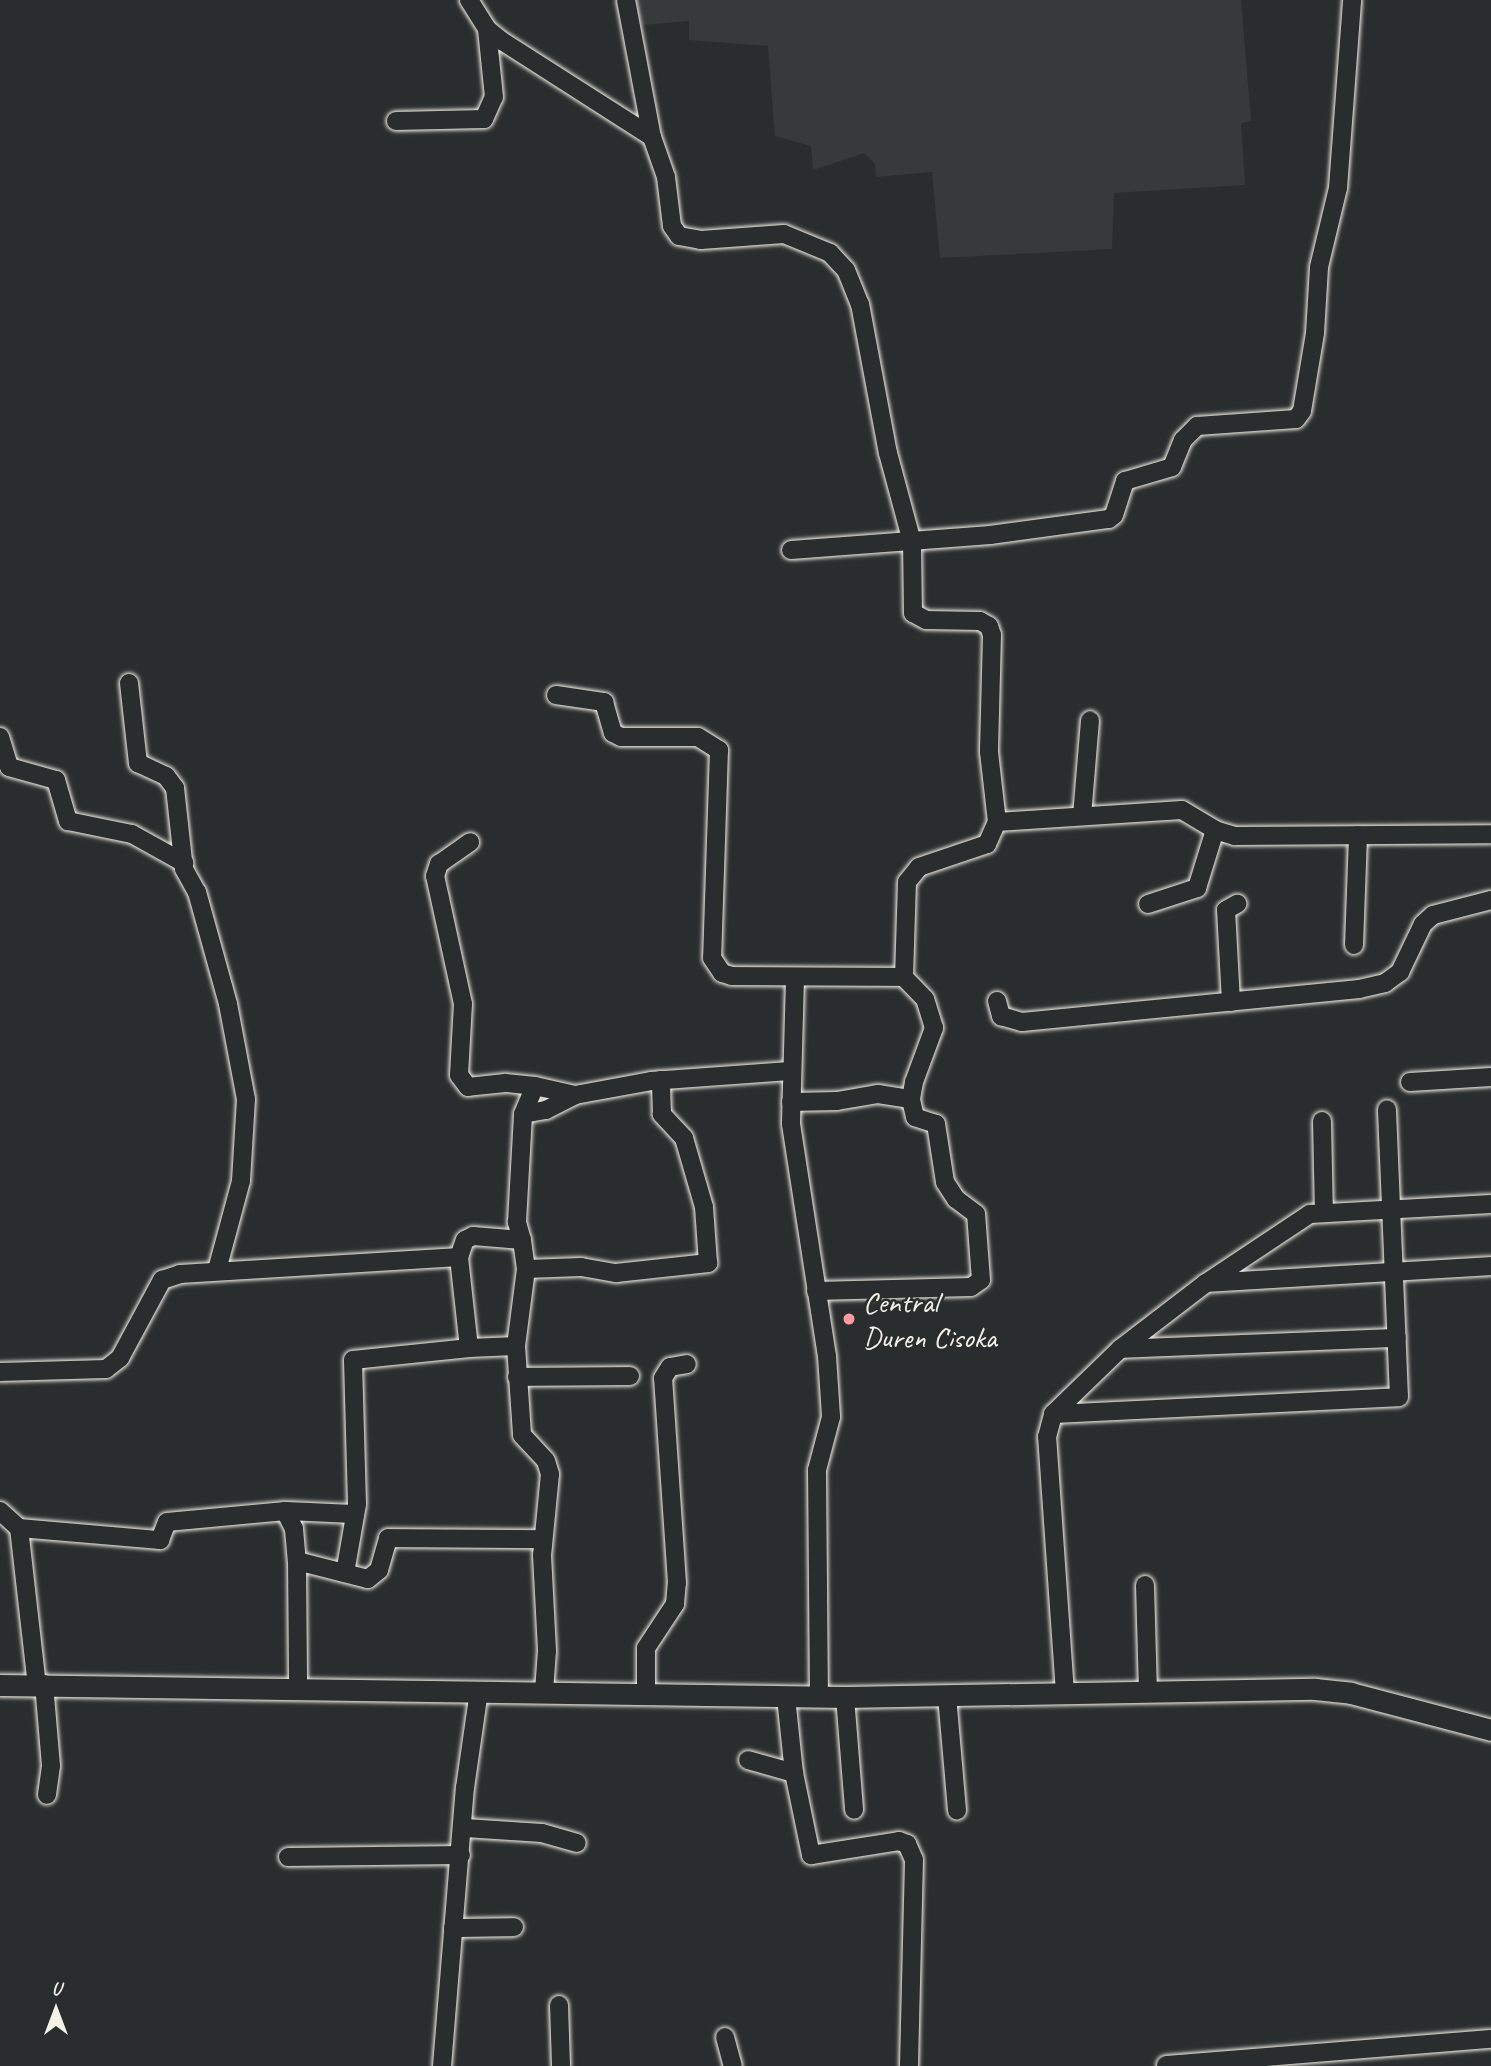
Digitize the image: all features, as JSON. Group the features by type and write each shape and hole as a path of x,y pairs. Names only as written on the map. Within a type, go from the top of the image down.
{"street":[{"path":"469,0 487,29 652,137"},
{"path":"626,0 652,137 666,177 672,226 679,236 701,240 784,234 830,253 846,270 860,304 888,453 912,542 913,614 926,620 980,621 989,626 992,635 989,752 997,822 986,844 919,867 907,882 904,977 925,999 934,1028 911,1099 915,1117 937,1126 942,1168 951,1194 976,1214 981,1280 971,1287 816,1292"},
{"path":"791,550 912,542 1109,519 1118,508 1125,481 1171,467 1183,440 1197,426 1296,419 1302,411 1315,333 1319,267 1338,188 1352,0"},
{"path":"396,121 484,118 494,97 487,29"},
{"path":"130,683 138,763 166,776 174,788 184,863 197,892 228,1004 246,1099 242,1181 217,1270"},
{"path":"556,695 604,702 613,733 621,737 698,737 719,750 712,958 722,973 732,976 795,979 904,977"},
{"path":"1082,816 1090,720"},
{"path":"0,737 9,767 17,773 56,780 68,821 132,834 184,863"},
{"path":"997,822 1182,810 1215,830 1236,836 1491,834"},
{"path":"1148,904 1197,888 1215,830"},
{"path":"1354,945 1358,835"},
{"path":"470,842 439,864 435,876 464,1004 459,1079 468,1087 505,1083 535,1086 575,1095"},
{"path":"997,1000 1001,1016 1022,1022 1231,1002 1385,983 1400,972 1423,924 1433,915 1491,900"},
{"path":"1231,1002 1226,910 1237,904"},
{"path":"795,979 791,1101 831,1417 817,1471 819,1697"},
{"path":"523,1114 546,1110 575,1095 661,1080 790,1071"},
{"path":"1410,1082 1491,1077"},
{"path":"526,1269 581,1267 616,1273 708,1263 704,1207 684,1138 662,1114 661,1080"},
{"path":"535,1086 523,1114 517,1222 526,1269 516,1346 522,1435 546,1461 550,1474 543,1539 547,1651 544,1690"},
{"path":"791,1101 837,1101 878,1094 911,1099"},
{"path":"1053,1414 1399,1397 1387,1109"},
{"path":"1322,1122 1324,1213"},
{"path":"1065,1693 1047,1437 1053,1414 1120,1349 1206,1283 1310,1214 1491,1204"},
{"path":"469,1348 459,1256 465,1240 472,1236 522,1240"},
{"path":"0,1372 106,1369 120,1358 162,1280 217,1270 459,1256"},
{"path":"1206,1283 1491,1266"},
{"path":"1120,1349 1397,1338"},
{"path":"345,1573 355,1514 358,1459 351,1414 353,1360 516,1346"},
{"path":"646,1691 648,1641 669,1617 677,1583 663,1378 670,1367 687,1364"},
{"path":"517,1377 630,1376"},
{"path":"0,1511 19,1528 160,1540 167,1522 285,1511 355,1514"},
{"path":"285,1511 294,1529 297,1560 298,1687"},
{"path":"19,1528 30,1589 51,1766 47,1795"},
{"path":"297,1560 371,1579 379,1570 390,1538 543,1539"},
{"path":"1145,1585 1148,1690"},
{"path":"0,1685 646,1691 845,1698 1148,1690 1339,1692 1491,1730"},
{"path":"442,2066 453,1928 465,1828 465,1788 479,1691"},
{"path":"947,1696 957,1811"},
{"path":"786,1697 794,1773 811,1855 899,1841 910,1849 914,1873 909,2066"},
{"path":"845,1698 854,1810"},
{"path":"748,1760 794,1773"},
{"path":"465,1828 542,1833 577,1843"},
{"path":"288,1857 461,1855"},
{"path":"453,1928 514,1927"},
{"path":"559,2005 561,2066"},
{"path":"725,2037 733,2066"},
{"path":"1166,2065 1491,2039"}],"shaded area":[{"path":"634,0 1241,0 1251,121 1241,123 1245,185 1114,193 1112,249 940,258 932,172 876,177 875,164 864,153 813,170 811,146 775,136 768,46 689,40 689,21 642,25"}],"place":[{"name":"Central Duren Cisoka","path":"849,1319"}]}
